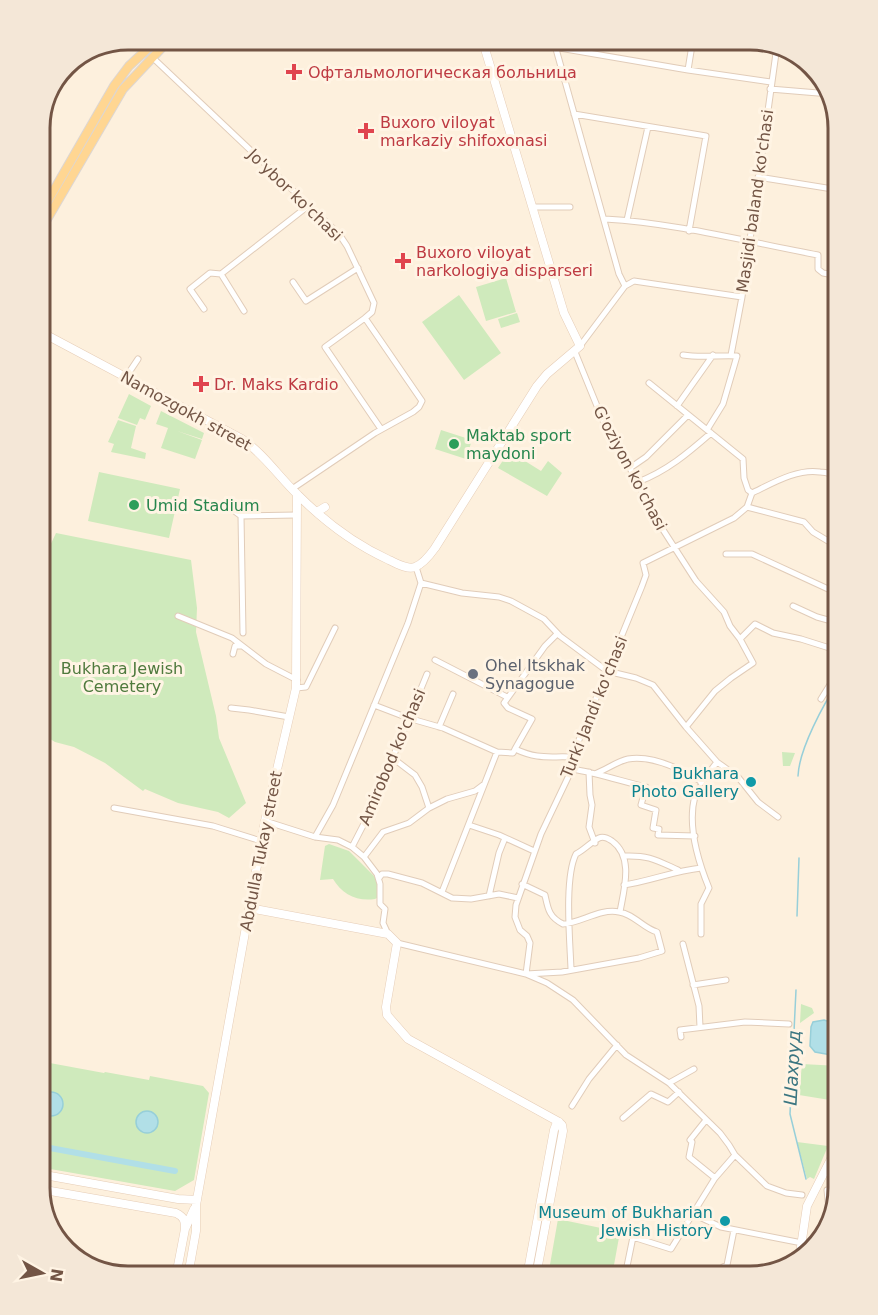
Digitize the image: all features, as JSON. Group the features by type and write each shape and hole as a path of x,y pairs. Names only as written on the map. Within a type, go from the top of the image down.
{"main road":[{"path":"50,197 114,86 129,66 146,50"},
{"path":"50,214 123,88 159,50"}],"street":[{"path":"485,50 564,313 577,349"},
{"path":"556,50 619,274 625,286"},
{"path":"562,50 820,93"},
{"path":"688,70 691,50"},
{"name":"Masjidi baland ko'chasi","path":"709,431 723,404 737,356 731,355 742,297 776,54"},
{"name":"Jo'ybor ko'chasi","path":"152,57 339,234 374,303 372,312 365,318"},
{"path":"574,114 706,136 689,231"},
{"path":"627,220 648,126"},
{"path":"758,177 828,188"},
{"path":"204,309 190,289 210,273 220,274 308,206"},
{"path":"533,207 570,207"},
{"path":"604,219 627,220 818,255 818,269 828,274"},
{"path":"293,282 306,301 358,268"},
{"path":"220,274 244,311"},
{"path":"315,837 333,805 408,623 421,583 416,567 435,548 537,386 547,374 577,349 625,286 634,281 742,297"},
{"path":"294,492 381,429 413,412 422,401 365,318 325,347 381,429"},
{"name":"Namozgokh street","path":"50,337 249,444 294,492 340,532 362,548 403,566 416,567"},
{"name":"G'oziyon ko'chasi","path":"577,349 603,422 638,482 649,508 696,581 724,612 753,663 715,691 686,727"},
{"path":"683,355 700,358 731,355"},
{"path":"677,406 713,355"},
{"path":"126,377 138,359"},
{"path":"649,383 743,459 747,490 752,493"},
{"path":"630,468 646,457 688,415"},
{"path":"638,482 659,474 678,462 709,431"},
{"path":"675,548 720,527 747,507 752,493 775,482 810,471 828,473"},
{"name":"Abdulla Tukay street","path":"196,1202 265,821 297,684 294,492"},
{"path":"229,507 241,516 296,515"},
{"path":"317,512 325,507"},
{"path":"747,507 804,522 813,532 828,541"},
{"path":"241,516 243,633"},
{"name":"Turki Jandi ko'chasi","path":"526,974 530,943 527,936 520,930 515,917 522,884 551,809 572,769 572,758 642,586 646,575 643,564 675,548"},
{"path":"726,554 752,554 828,589"},
{"path":"421,583 462,593 505,599 528,609 544,619 557,634 607,671 653,685 717,762 738,777 758,802 778,817"},
{"path":"793,606 828,620"},
{"path":"178,616 231,638 268,666 306,687 335,627"},
{"path":"740,639 755,624 774,633 828,648"},
{"path":"374,705 439,727 497,752 513,753 532,719 504,703 545,646 557,634"},
{"path":"232,654 235,646 241,646"},
{"path":"435,660 507,697"},
{"name":"Amirobod ko'chasi","path":"352,846 394,759 408,718 428,674"},
{"path":"821,699 828,688"},
{"path":"439,727 453,694"},
{"path":"231,708 289,717"},
{"path":"515,749 535,758 572,758"},
{"path":"442,892 497,752"},
{"path":"394,759 415,775 429,808"},
{"path":"597,773 627,759 649,759 680,770 701,782 717,762"},
{"path":"572,769 597,773 606,778 646,787 640,805 656,810 653,828 659,829 658,835 695,836"},
{"path":"589,772 592,805 589,827 595,843"},
{"path":"364,857 383,832 409,823 429,808 447,799 475,791 483,785"},
{"path":"695,796 692,812 695,836 700,868 709,888 701,904 701,934"},
{"path":"114,808 213,826 261,842"},
{"path":"265,821 315,837 338,840 352,846 364,857 379,878 380,904 385,909 383,923 388,934 397,943 526,974 547,983 573,1000 636,1063 641,1063 679,1092 729,1144 735,1155 767,1186 786,1193 802,1195"},
{"path":"469,825 534,851"},
{"path":"489,896 505,838"},
{"path":"571,969 570,874 574,856 599,838 609,839 614,843 625,859 620,912"},
{"path":"624,856 653,858 679,870"},
{"path":"624,885 651,880 679,870 700,868"},
{"path":"379,878 382,874 388,874 422,883 452,898 463,900 499,894 518,898"},
{"path":"522,884 545,895 549,913 563,924 570,924 594,915 620,912 637,919 650,930 657,932 662,951 639,958 562,972 526,974"},
{"path":"249,908 388,934"},
{"path":"397,943 386,1007 387,1015 408,1039 562,1125 563,1131 539,1266"},
{"path":"683,944 699,1006 700,1027"},
{"path":"693,985 726,980"},
{"path":"681,1037 680,1030 700,1027 745,1022 789,1024"},
{"path":"572,1106 589,1079 617,1046"},
{"path":"669,1083 694,1069"},
{"path":"623,1118 651,1094 668,1102 679,1092"},
{"path":"706,1120 690,1140 692,1142 689,1157 715,1178"},
{"path":"529,1266 554,1130 559,1122"},
{"path":"627,1266 633,1237 671,1249 715,1178 735,1155"},
{"path":"801,1247 807,1206 828,1165"},
{"path":"49,1176 196,1202"},
{"path":"827,1190 828,1199"},
{"path":"49,1191 176,1213 183,1217 185,1228 178,1265"},
{"path":"176,1213 196,1202"},
{"path":"185,1228 196,1202"},
{"path":"190,1265 196,1231 196,1202"},
{"path":"693,1214 708,1223 797,1242"},
{"path":"725,1266 734,1230"}],"green space":[{"path":"506,278 516,312 486,321 476,287"},
{"path":"459,295 501,353 464,380 422,322"},
{"path":"517,313 520,322 501,328 498,319"},
{"path":"129,394 151,406 145,420 140,418 137,425 118,418"},
{"path":"161,411 204,433 202,439 177,431 202,440 195,459 161,448 168,428 156,424"},
{"path":"118,420 136,426 131,448 146,453 145,459 111,452 114,444 108,442"},
{"name":"Maktab sport maydoni","path":"441,430 472,440 466,459 435,449"},
{"path":"509,451 541,471 548,461 562,473 547,496 498,468"},
{"name":"Umid Stadium","path":"99,472 180,489 169,538 88,521"},
{"name":"Bukhara Jewish Cemetery","path":"56,533 191,560 197,608 196,632 219,738 246,803 229,818 218,812 178,803 145,789 143,791 105,763 74,747 49,739 50,547"},
{"path":"782,752 795,753 790,766 783,766"},
{"path":"329,844 349,851 376,878 378,881 377,898 368,900 356,898 345,893 333,879 320,880 325,846"},
{"path":"801,1004 812,1008 814,1013 800,1023"},
{"path":"49,1063 149,1080 150,1076 203,1086 209,1093 194,1180 175,1191 49,1169"},
{"path":"802,1064 828,1065 828,1100 799,1095"},
{"path":"797,1142 828,1146 814,1179 810,1177 807,1179"},
{"path":"558,1219 620,1232 614,1266 550,1266"}],"water":[{"path":"828,1021 828,1054 815,1052 810,1046 813,1022"},
{"path":"49,1092 60,1095 62,1099 60,1113 49,1116"},
{"path":"147,1111 155,1114 158,1122 155,1130 147,1133 139,1130 136,1122 139,1114"}],"waterway":[{"path":"798,776 807,740 828,698"},
{"name":"Шахруд","path":"797,916 799,858"},
{"name":"Шахруд","path":"796,990 790,1114 806,1179"},
{"path":"49,1148 175,1171"}],"tunnel":[{"path":"695,796 701,783"}],"place":[{"name":"Офтальмологическая больница","path":"294,72"},
{"name":"Buxoro viloyat markaziy shifoxonasi","path":"366,131"},
{"name":"Buxoro viloyat narkologiya disparseri","path":"403,261"},
{"name":"Dr. Maks Kardio","path":"201,384"},
{"name":"Maktab sport maydoni","path":"454,444"},
{"name":"Umid Stadium","path":"134,505"},
{"name":"Ohel Itskhak Synagogue","path":"473,674"},
{"name":"Bukhara Photo Gallery","path":"751,782"},
{"name":"Museum of Bukharian Jewish History","path":"725,1221"}]}
